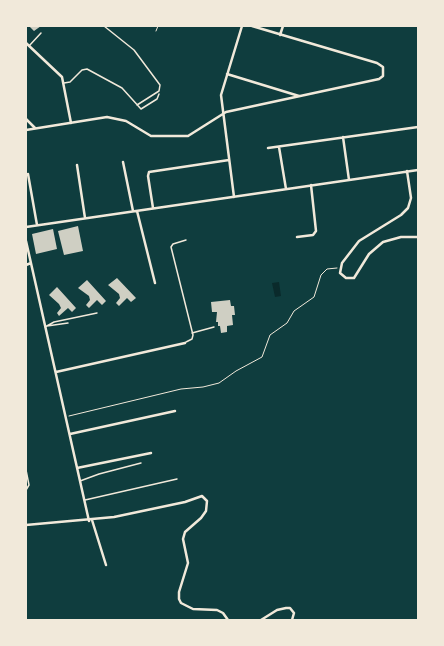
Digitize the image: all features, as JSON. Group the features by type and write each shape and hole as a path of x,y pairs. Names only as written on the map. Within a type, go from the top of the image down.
{"street":[{"path":"234,196 221,95 242,26"},
{"path":"26,130 112,118 126,121 151,136 185,136 192,134 223,114 378,80 384,74 383,67 379,64 252,26"},
{"path":"280,35 282,26"},
{"path":"26,43 61,76 64,83 72,123"},
{"path":"227,74 300,96"},
{"path":"26,120 35,128"},
{"path":"268,148 418,127"},
{"path":"343,137 349,180"},
{"path":"279,147 286,189"},
{"path":"153,208 148,176 149,172 229,160"},
{"path":"123,162 133,212"},
{"path":"77,165 84,218"},
{"path":"26,227 418,170"},
{"path":"407,171 411,198 408,208 401,215 359,241 344,260 340,268 342,275 346,278 352,279 356,276 369,254 383,242 401,236 418,237"},
{"path":"28,174 37,226"},
{"path":"296,237 313,235 316,231 311,185"},
{"path":"137,211 155,283"},
{"path":"26,241 80,481 106,565"},
{"path":"26,265 31,263"},
{"path":"56,372 185,343"},
{"path":"70,434 175,411"},
{"path":"78,468 151,453"},
{"path":"26,525 91,520 185,502 202,496 206,499 207,505 201,518 183,535 182,539 188,563 179,592 179,599 181,604 193,609 217,610 223,613 228,620"},
{"path":"261,620 277,610 290,608 294,613 292,620"}],"lane":[{"path":"104,26 134,50 160,85 159,91 137,105"},
{"path":"29,46 41,32"},
{"path":"64,83 70,82 82,70 89,70 122,88 140,108 144,108 157,99 159,94"},
{"path":"185,343 192,339 192,333 171,247 173,244 186,240"},
{"path":"45,327 54,322 96,313"},
{"path":"45,327 68,323"},
{"path":"192,333 214,327"},
{"path":"80,481 99,474 142,463"},
{"path":"26,470 29,487 26,490"},
{"path":"85,500 177,479"}],"path":[{"path":"156,31 158,26"},
{"path":"66,417 181,389 203,387 219,383 236,371 262,357 270,335 287,323 294,311 314,297 321,276 327,269 340,268"}],"water":[{"path":"279,282 281,296 275,297 272,283"}],"building":[{"path":"29,26 41,26 34,31"},
{"path":"78,226 83,251 64,255 58,231"},
{"path":"53,229 57,249 36,254 32,234"},
{"path":"117,278 136,298 131,302 127,298 119,306 116,303 120,298 119,294 108,285"},
{"path":"87,280 106,301 102,305 97,300 89,308 86,305 90,300 89,296 78,288"},
{"path":"57,287 76,308 72,312 68,308 59,316 57,313 61,308 59,304 49,295"},
{"path":"230,300 231,306 234,306 235,315 232,315 233,325 227,326 227,332 221,333 220,326 218,326 218,322 216,322 217,312 212,312 211,302"}]}
